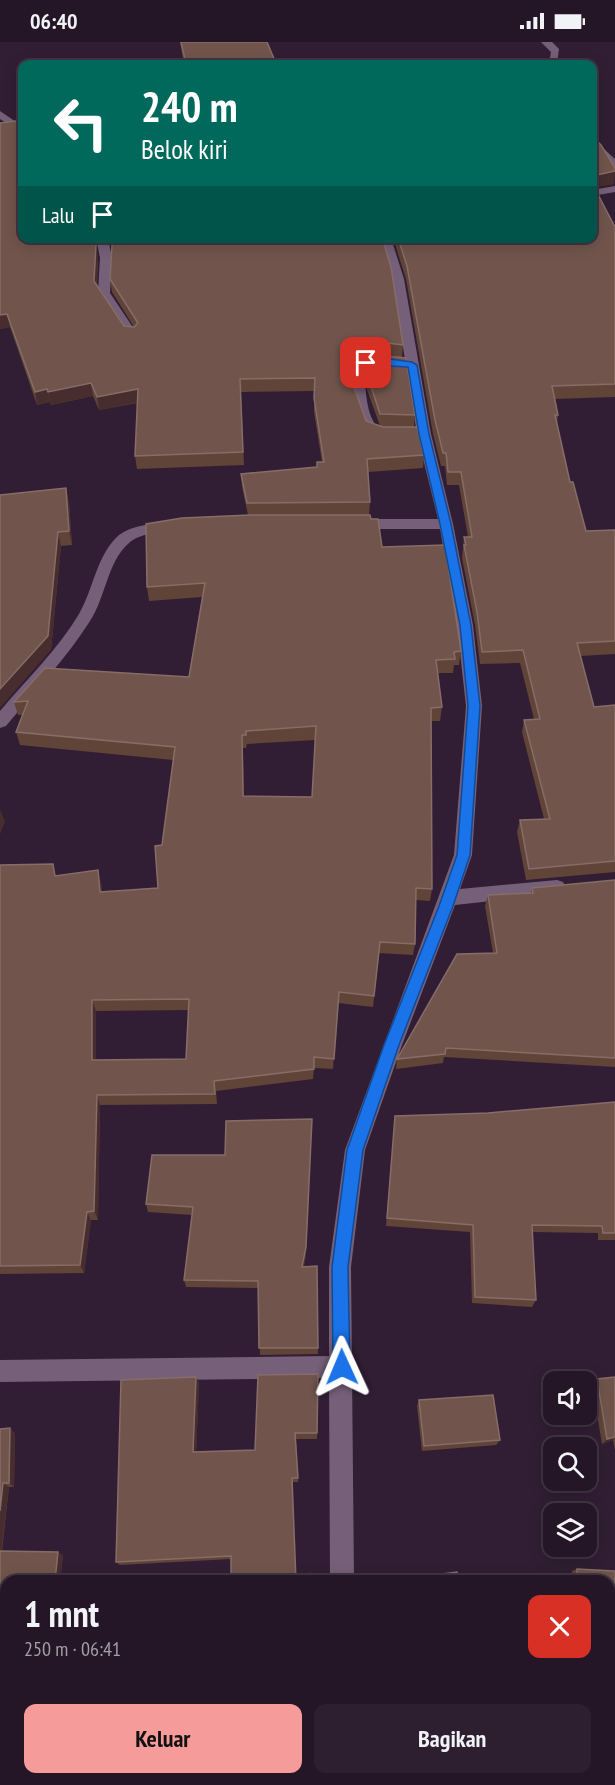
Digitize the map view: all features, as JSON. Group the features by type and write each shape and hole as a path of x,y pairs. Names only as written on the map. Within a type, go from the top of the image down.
{"street":[{"path":"546,42 556,51 554,60"},
{"path":"0,114 18,127"},
{"path":"597,146 615,165"},
{"path":"597,192 615,189"},
{"path":"103,243 106,258 104,293 132,335"},
{"path":"342,1575 340,1267 355,1150 463,855 474,706 465,625 446,524 412,434 412,365 398,279 387,243"},
{"path":"412,365 372,361 366,363 359,369 358,387 369,425 376,433 412,434"},
{"path":"342,524 446,524"},
{"path":"0,722 86,616 97,594 103,569 125,538 141,532 182,525"},
{"path":"448,898 579,885"},
{"path":"0,1371 342,1367"}],"building":[{"path":"181,42 267,42 275,60 185,60"},
{"path":"18,122 18,243 95,243 94,281 124,326 134,327 138,323 110,279 112,243 384,243 391,267 403,345 379,342 362,345 356,350 352,359 352,381 366,421 383,427 417,427 424,455 367,459 370,502 247,503 241,474 317,467 317,462 324,462 314,398 315,378 240,379 243,452 135,456 138,389 97,397 91,383 48,392 47,389 35,392 7,314 0,315 0,123"},
{"path":"597,141 615,168 615,171 597,175"},
{"path":"597,193 615,227 615,384 552,386 558,415 555,415 570,482 573,482 586,531 615,530 615,641 577,643 594,707 615,705 615,861 529,869 520,820 550,819 524,720 540,719 523,650 482,652 464,545 466,545 464,537 472,537 461,472 448,472 446,453 443,453 407,266 400,243 597,243"},
{"path":"373,355 406,358 415,415 380,414 367,374 368,359"},
{"path":"66,488 69,531 58,532 48,636 0,689 0,495"},
{"path":"250,515 370,515 371,519 378,519 382,547 445,545 461,651 454,652 455,659 436,660 442,707 431,708 432,889 416,888 415,944 380,942 374,996 339,992 334,1059 314,1057 314,1069 214,1081 215,1094 97,1095 94,1211 87,1212 80,1265 0,1266 0,865 53,864 55,876 98,870 100,892 158,888 155,846 162,845 175,747 16,732 28,701 14,702 45,668 189,677 205,583 147,587 146,524 182,518","holes":["316,726 312,797 243,796 242,735 246,735 246,731","189,999 186,1059 92,1060 92,1000"]},
{"path":"615,880 615,1058 446,1048 445,1054 397,1059 457,954 497,953 488,895 533,893 532,888"},
{"path":"615,1102 615,1233 603,1233 602,1226 532,1225 536,1300 475,1297 473,1225 387,1218 395,1116 488,1113"},
{"path":"312,1119 306,1247 302,1267 317,1266 318,1348 259,1348 258,1281 184,1280 193,1207 146,1204 152,1155 225,1155 226,1121"},
{"path":"318,1374 317,1433 295,1433 298,1478 292,1478 296,1575 231,1575 231,1556 116,1562 121,1380 196,1377 193,1452 255,1450 258,1375"},
{"path":"615,1377 615,1437 607,1439 597,1379"},
{"path":"493,1395 500,1440 424,1446 419,1400"},
{"path":"10,1428 9,1483 3,1483 0,1511 0,1429"},
{"path":"0,1551 58,1552 56,1575 0,1575"},
{"path":"577,1569 615,1571 615,1575 577,1575"},
{"path":"457,1572 457,1575 433,1575"}],"route":[{"path":"342,1367 340,1267 355,1150 463,855 474,706 465,625 446,524 424,434 412,365 382,361 366,363"}]}
